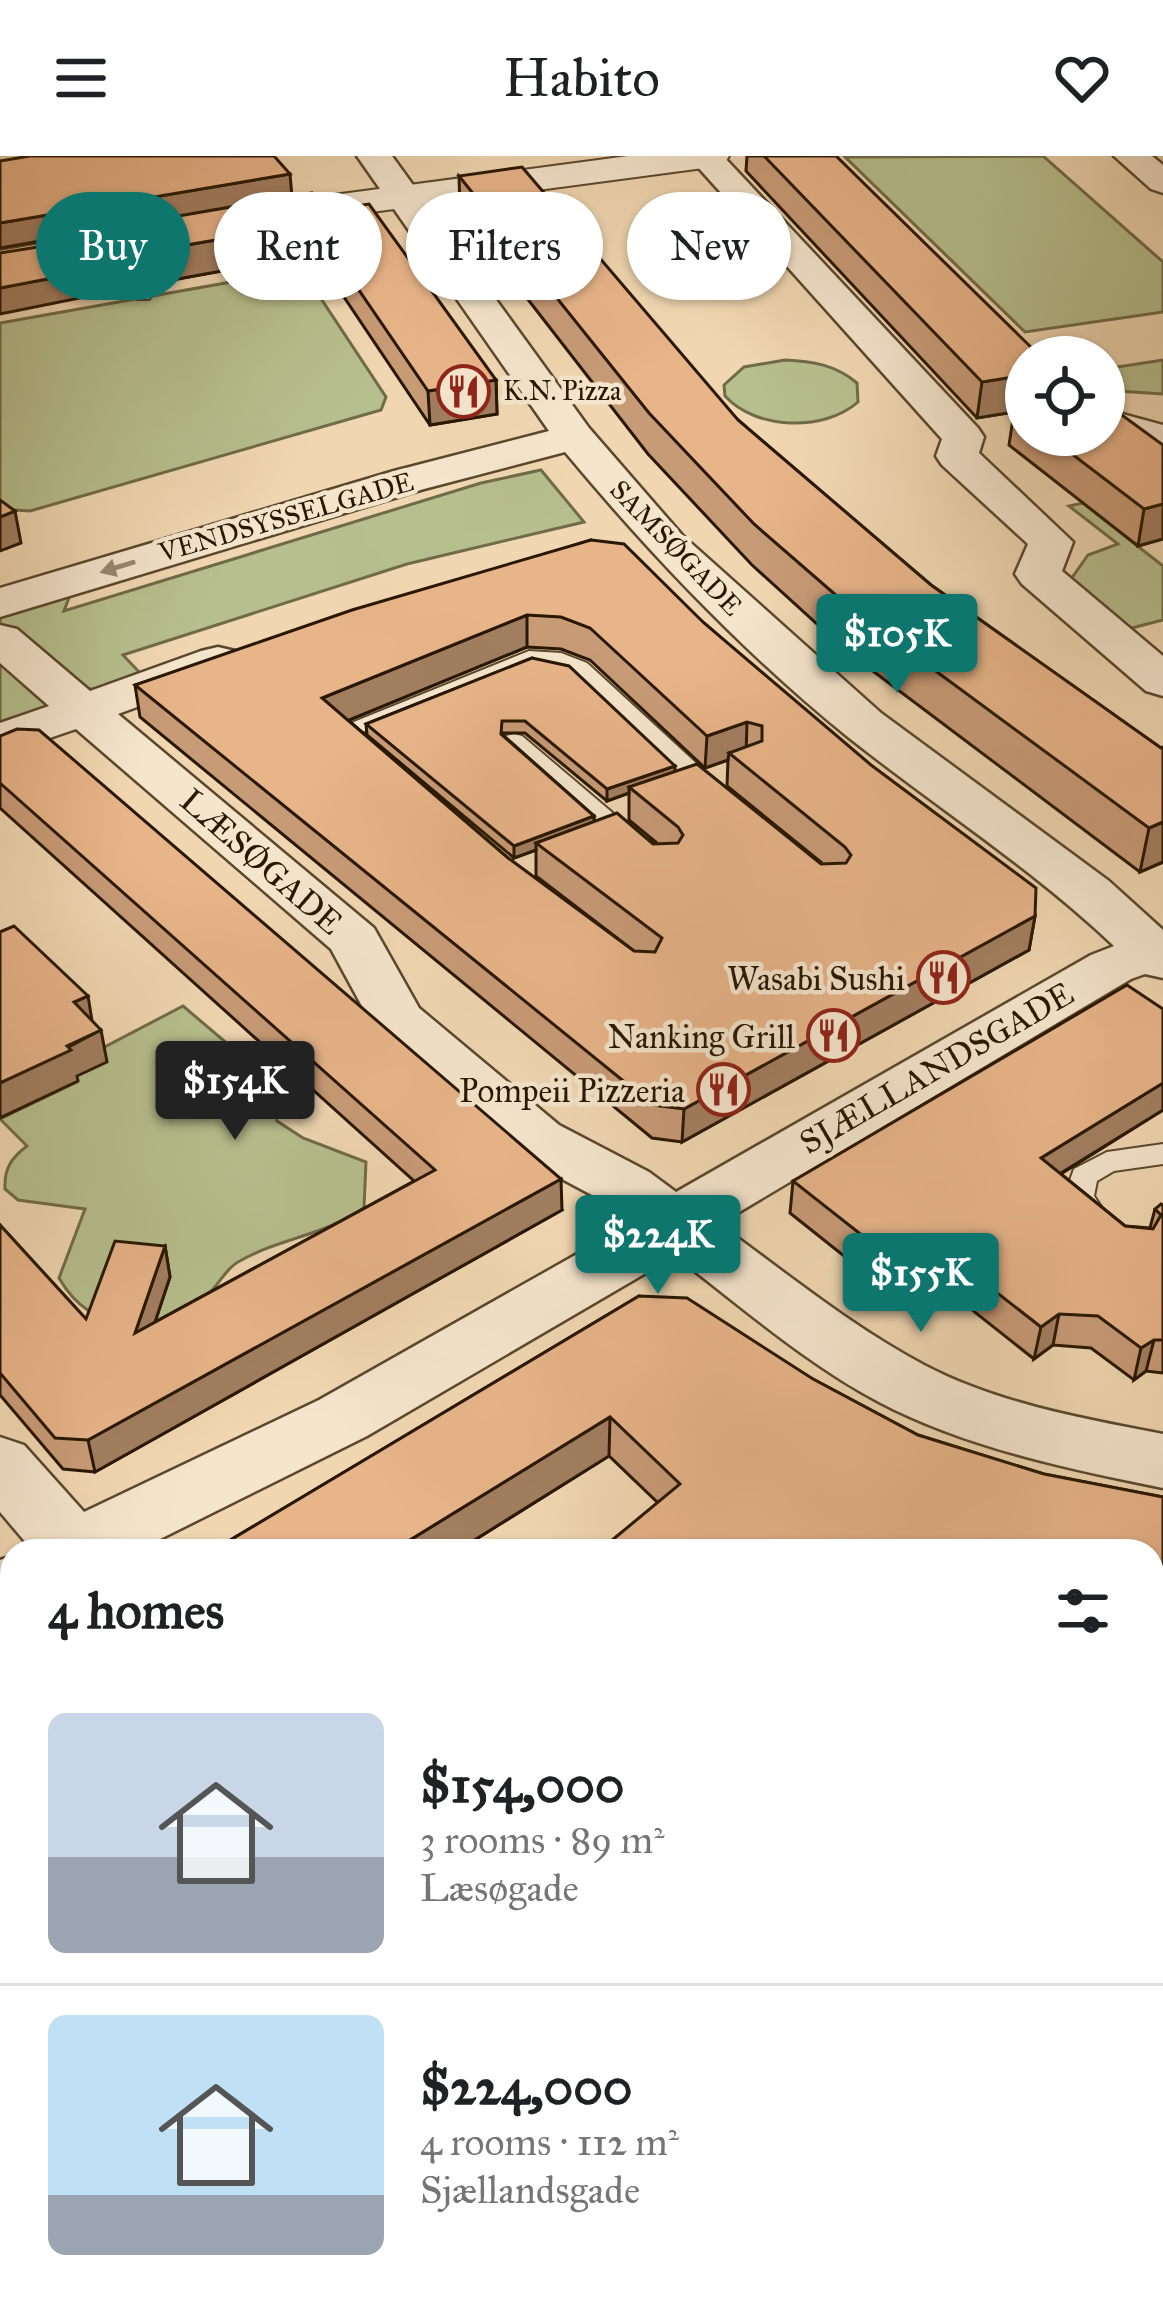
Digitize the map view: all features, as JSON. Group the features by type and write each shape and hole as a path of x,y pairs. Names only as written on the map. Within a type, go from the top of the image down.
{"street":[{"path":"0,238 520,156"},
{"path":"190,224 389,176 708,156 984,433 956,456 1051,542 1038,574 1163,681"},
{"path":"1131,156 1163,182"},
{"name":"SAMSØGADE","path":"389,176 574,437 633,537 846,710 1090,893 1160,954"},
{"path":"0,263 36,257"},
{"path":"1125,427 1163,438"},
{"name":"VENDSYSSELGADE","path":"0,603 388,486 574,437"},
{"name":"LÆSØGADE","path":"0,640 355,940 396,1019 538,1141 627,1187 831,1340 904,1385 1022,1427 1163,1461"},
{"path":"0,740 265,644"},
{"name":"SJÆLLANDSGADE","path":"95,1539 343,1418 585,1282 722,1191 1111,967 1160,954"},
{"name":"SJÆLLANDSGADE","path":"164,1539 343,1418"},
{"path":"0,1464 63,1539"}],"lane":[{"path":"378,763 341,732 529,658 561,660 579,668 691,785 737,812"},
{"path":"514,741 649,856"},
{"path":"691,785 732,771"},
{"path":"1120,1238 1083,1208 1078,1187 1084,1176 1107,1162 1163,1154"}],"green space":[{"path":"1043,156 1163,262 1163,312 1025,332 845,157"},
{"path":"214,285 214,300 322,300 386,397 381,410 30,511 0,509 0,323 130,300 190,300 190,289"},
{"path":"785,360 841,372 857,383 858,402 827,418 790,423 754,416 725,396 724,385 744,367"},
{"path":"1163,360 1163,394 1125,391 1125,366"},
{"path":"541,470 584,522 407,564 123,655 142,675 103,689 84,689 0,628 0,616 73,587 64,611 481,483"},
{"path":"1083,503 1163,566 1163,620 1124,630 1069,582 1088,555 1118,544 1069,506"},
{"path":"0,656 47,695 45,708 0,730"},
{"path":"183,1006 270,1080 277,1121 303,1138 366,1162 364,1208 238,1262 207,1295 168,1317 127,1323 108,1320 89,1311 59,1278 85,1209 18,1200 5,1189 10,1164 27,1146 0,1119 77,1082 74,1078 97,1051"}],"building":[{"path":"30,156 274,156 290,174 183,192 36,192 36,217 0,223 0,161"},
{"path":"764,156 836,156 1020,336 1005,336 1005,378 982,382"},
{"path":"522,167 543,192 472,192 459,176"},
{"path":"214,210 214,240 190,244 190,214"},
{"path":"382,222 406,255 406,300 438,300 496,380 428,391 366,300 382,300"},
{"path":"36,247 36,281 0,288 0,253"},
{"path":"603,262 627,290 627,300 636,300 738,420 931,585 1163,747 1163,822 1149,828 853,610 754,524 649,413 558,300 603,300"},
{"path":"1125,417 1163,445 1163,504 1144,509 1075,456 1125,456"},
{"path":"0,500 15,511 0,517"},
{"path":"591,540 624,544 704,623 871,765 1036,888 1035,916 684,1109 653,1105 135,685 352,610","holes":["527,615 561,617 590,628 707,736 747,722 762,726 762,741 729,753 845,847 851,855 846,863 821,864 697,764 629,787 678,827 683,835 678,843 653,844 617,813 536,843 662,938 655,952 634,951 508,858 322,698"]},
{"path":"532,658 569,666 675,766 607,789 525,721 502,721 501,734 594,816 514,846 366,724"},
{"path":"17,729 39,730 561,1179 88,1440 55,1438 0,1373 0,1225 86,1319 115,1241 165,1246 135,1333 435,1170 0,783 0,736"},
{"path":"14,926 88,996 74,1002 101,1030 67,1046 71,1050 0,1083 0,932"},
{"path":"1127,985 1163,1009 1163,1083 1041,1158 1125,1226 1153,1229 1161,1215 1155,1209 1163,1205 1163,1340 1141,1348 1098,1316 1059,1314 1041,1327 923,1235 887,1255 793,1181"},
{"path":"639,1296 687,1298 813,1379 918,1435 1044,1474 1163,1497 1163,1539 614,1539 680,1484 610,1417 412,1539 232,1539"}],"place":[{"name":"K.N. Pizza","path":"464,391"},
{"name":"Wasabi Sushi","path":"944,978"},
{"name":"Nanking Grill","path":"834,1036"},
{"name":"Pompeii Pizzeria","path":"724,1090"}]}
